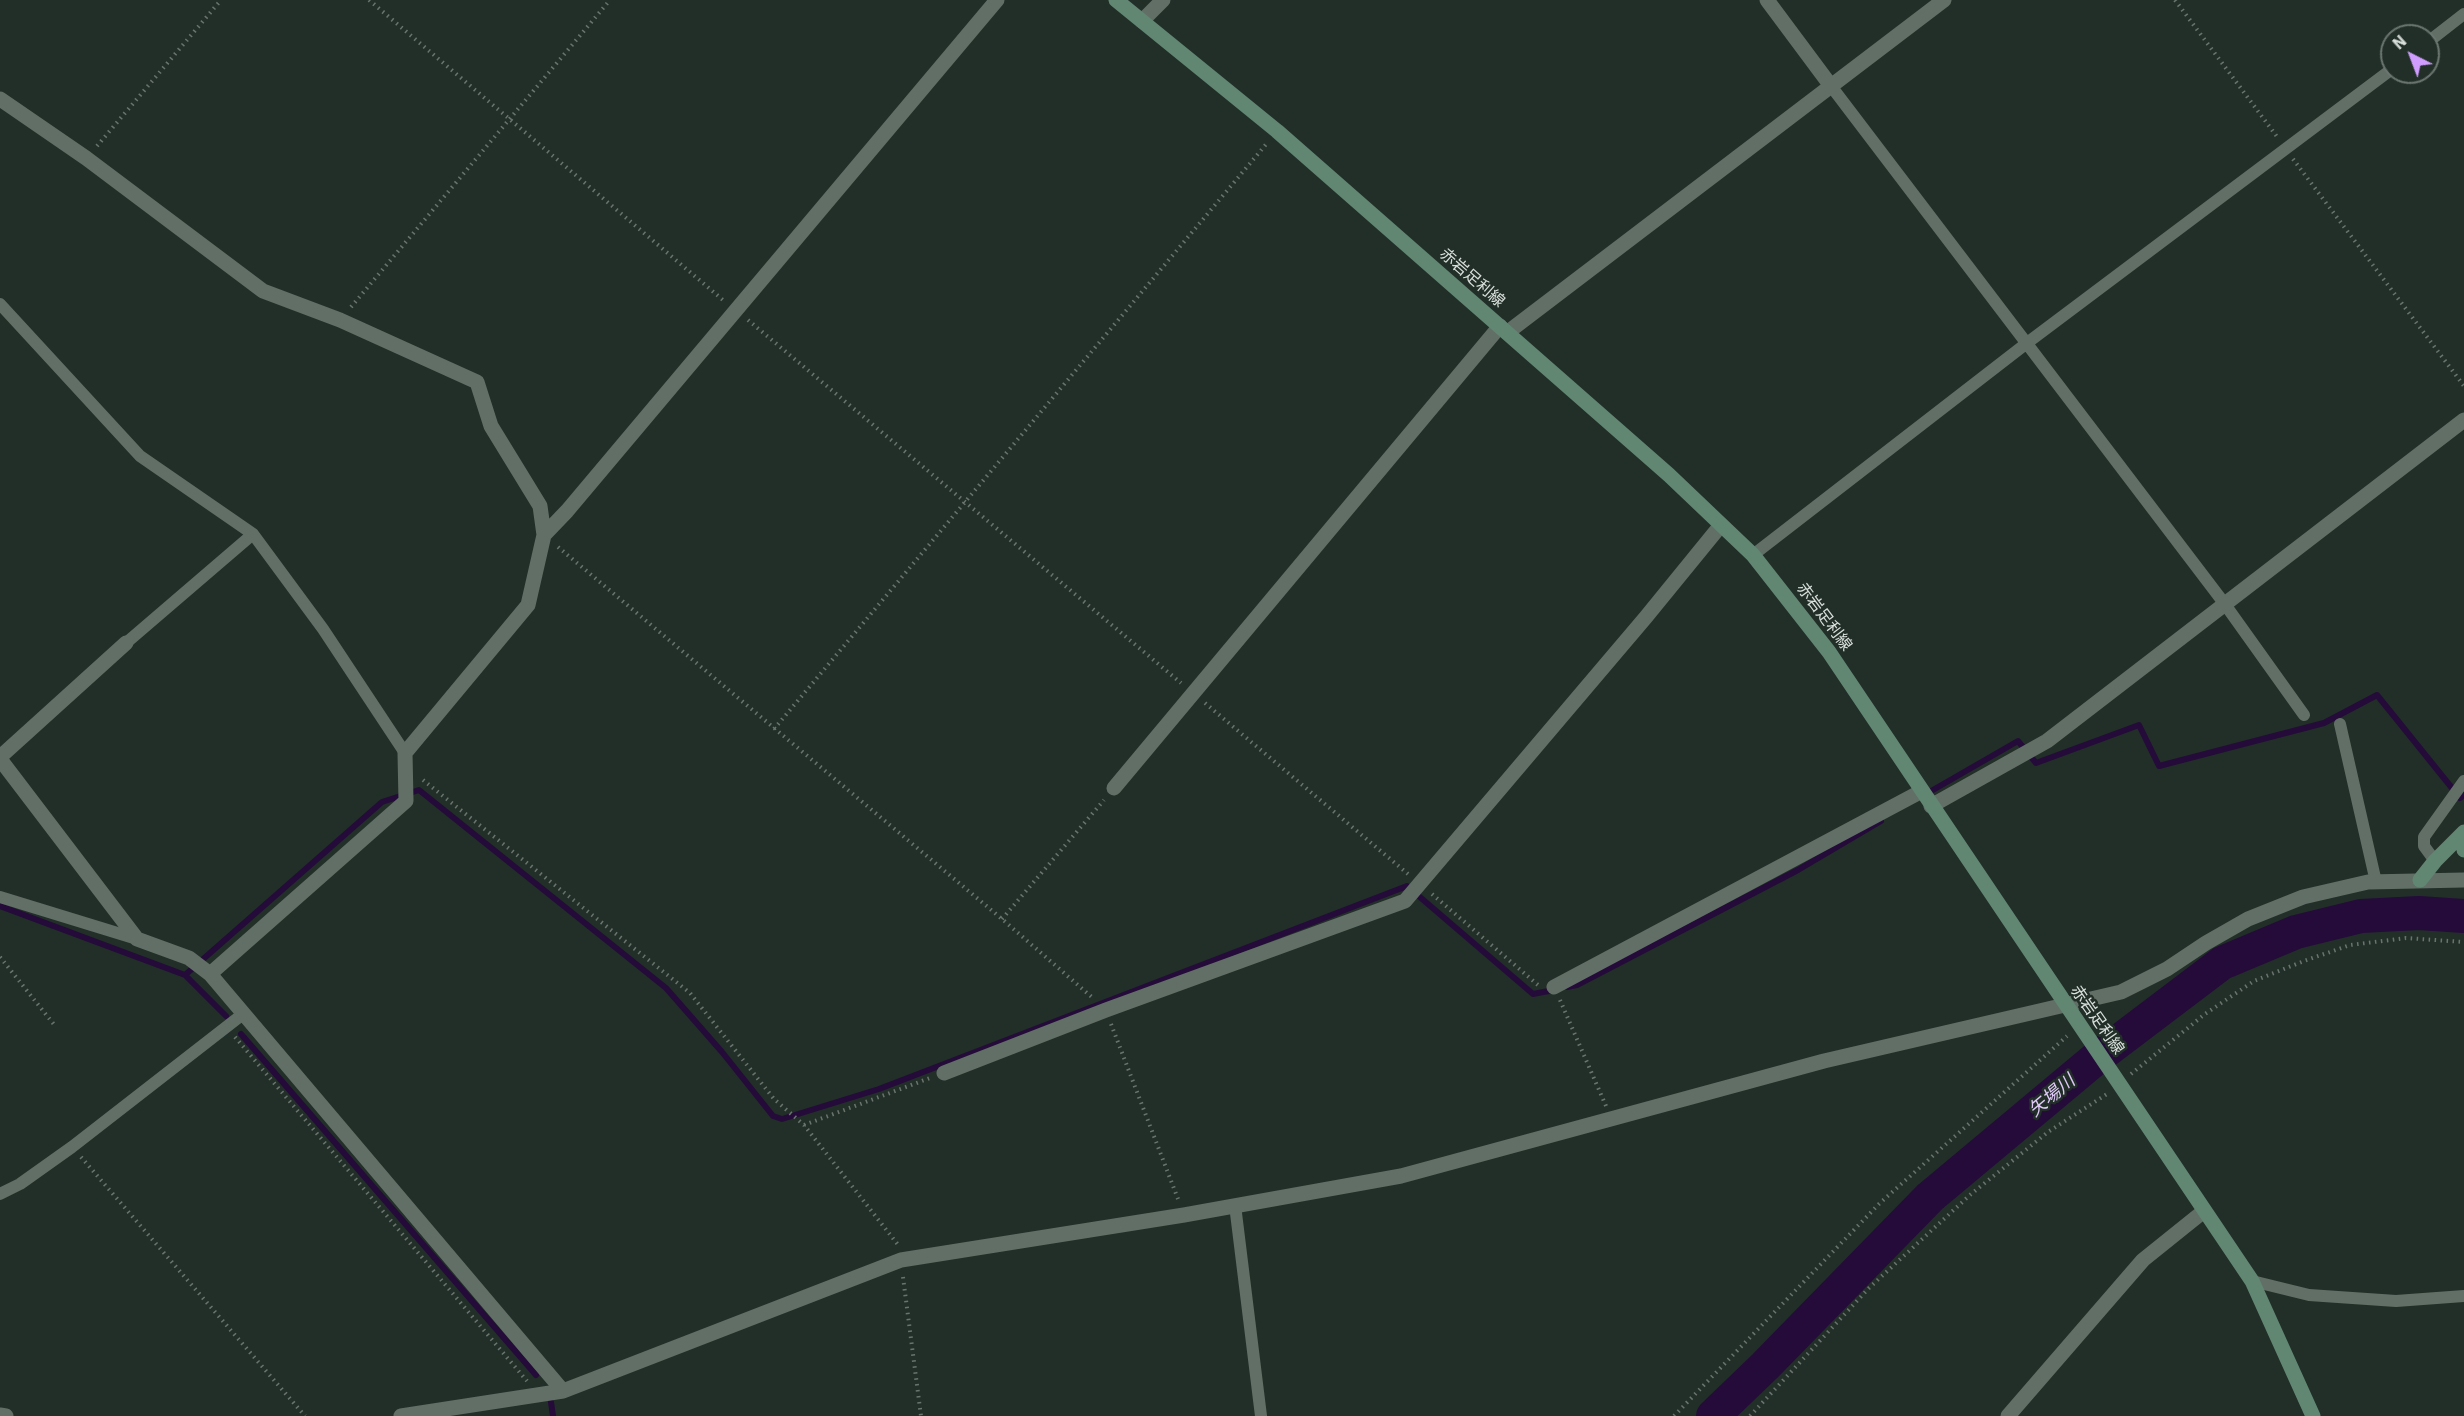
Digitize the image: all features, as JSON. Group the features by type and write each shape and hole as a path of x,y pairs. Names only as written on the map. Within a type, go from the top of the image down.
{"main road":[{"name":"赤岩足利線","path":"1116,0 1277,131 1504,329 1669,476 1753,555 1829,652 2252,1281 2313,1416"},
{"path":"2421,880 2435,861 2464,832"}],"street":[{"path":"544,535 567,511 997,0"},
{"path":"1142,21 1163,0"},
{"path":"1767,0 1831,86"},
{"path":"1114,788 1504,329 1944,0"},
{"path":"0,99 87,158 263,291 340,320 477,382 491,426 540,506 544,535 528,605 406,761 406,801 210,974"},
{"path":"1931,806 2047,741 2464,420"},
{"path":"944,1073 1106,1010 1405,901 1721,525"},
{"path":"126,643 0,758 137,939 189,958 210,974 563,1391"},
{"path":"1554,987 1922,791"},
{"path":"401,1416 563,1391 901,1260 1184,1215 1401,1176 1824,1061 2121,992 2144,982 2215,938 2273,908 2303,897 2376,882 2464,880"},
{"path":"2008,1416 2144,1260 2204,1211"},
{"path":"0,1415 6,1416"}],"lane":[{"path":"2440,33 2464,15"},
{"path":"1753,555 2027,343 2380,78"},
{"path":"1831,86 2224,603 2304,715"},
{"path":"0,304 140,456 253,534 322,629 406,761"},
{"path":"126,643 253,534"},
{"path":"2340,724 2376,882"},
{"path":"2435,861 2424,846 2424,837 2464,781"},
{"path":"0,897 137,939"},
{"path":"0,1194 20,1184 72,1147 243,1014"},
{"path":"1235,1205 1261,1416"},
{"path":"2252,1281 2309,1295 2396,1300 2464,1296"}],"path":[{"path":"87,158 221,0"},
{"path":"369,0 1421,884 1540,987 1549,989 1554,987 1611,1118"},
{"path":"340,320 610,0"},
{"path":"2175,0 2464,386"},
{"path":"774,729 1277,131"},
{"path":"544,535 1002,919 1106,1010 1184,1215"},
{"path":"406,761 690,993 774,1099 804,1125 899,1244 921,1416"},
{"path":"1002,919 1114,788"},
{"path":"1750,1416 1869,1288 1970,1195 2048,1132 2205,1014 2254,981 2350,945 2406,938 2464,942"},
{"path":"0,957 56,1027"},
{"path":"227,1027 538,1396"},
{"path":"1674,1416 1879,1204 2067,1036"},
{"path":"804,1125 944,1073"},
{"path":"72,1147 305,1416"}],"waterway":[{"path":"1926,794 2018,741 2036,763 2139,725 2159,766 2324,723 2377,695 2460,798 2464,795"},
{"path":"185,975 382,802 419,790 666,988 722,1052 773,1116 782,1119 879,1089 1407,886 1533,994 1554,990"},
{"path":"1567,987 1577,985 1798,870 1881,821"},
{"path":"0,906 185,975 226,1016"},
{"name":"矢場川","path":"1713,1416 1930,1197 2094,1060 2222,963 2296,932 2361,916 2419,913 2464,916"},
{"path":"241,1034 536,1375"},
{"path":"551,1402 553,1416"}]}
